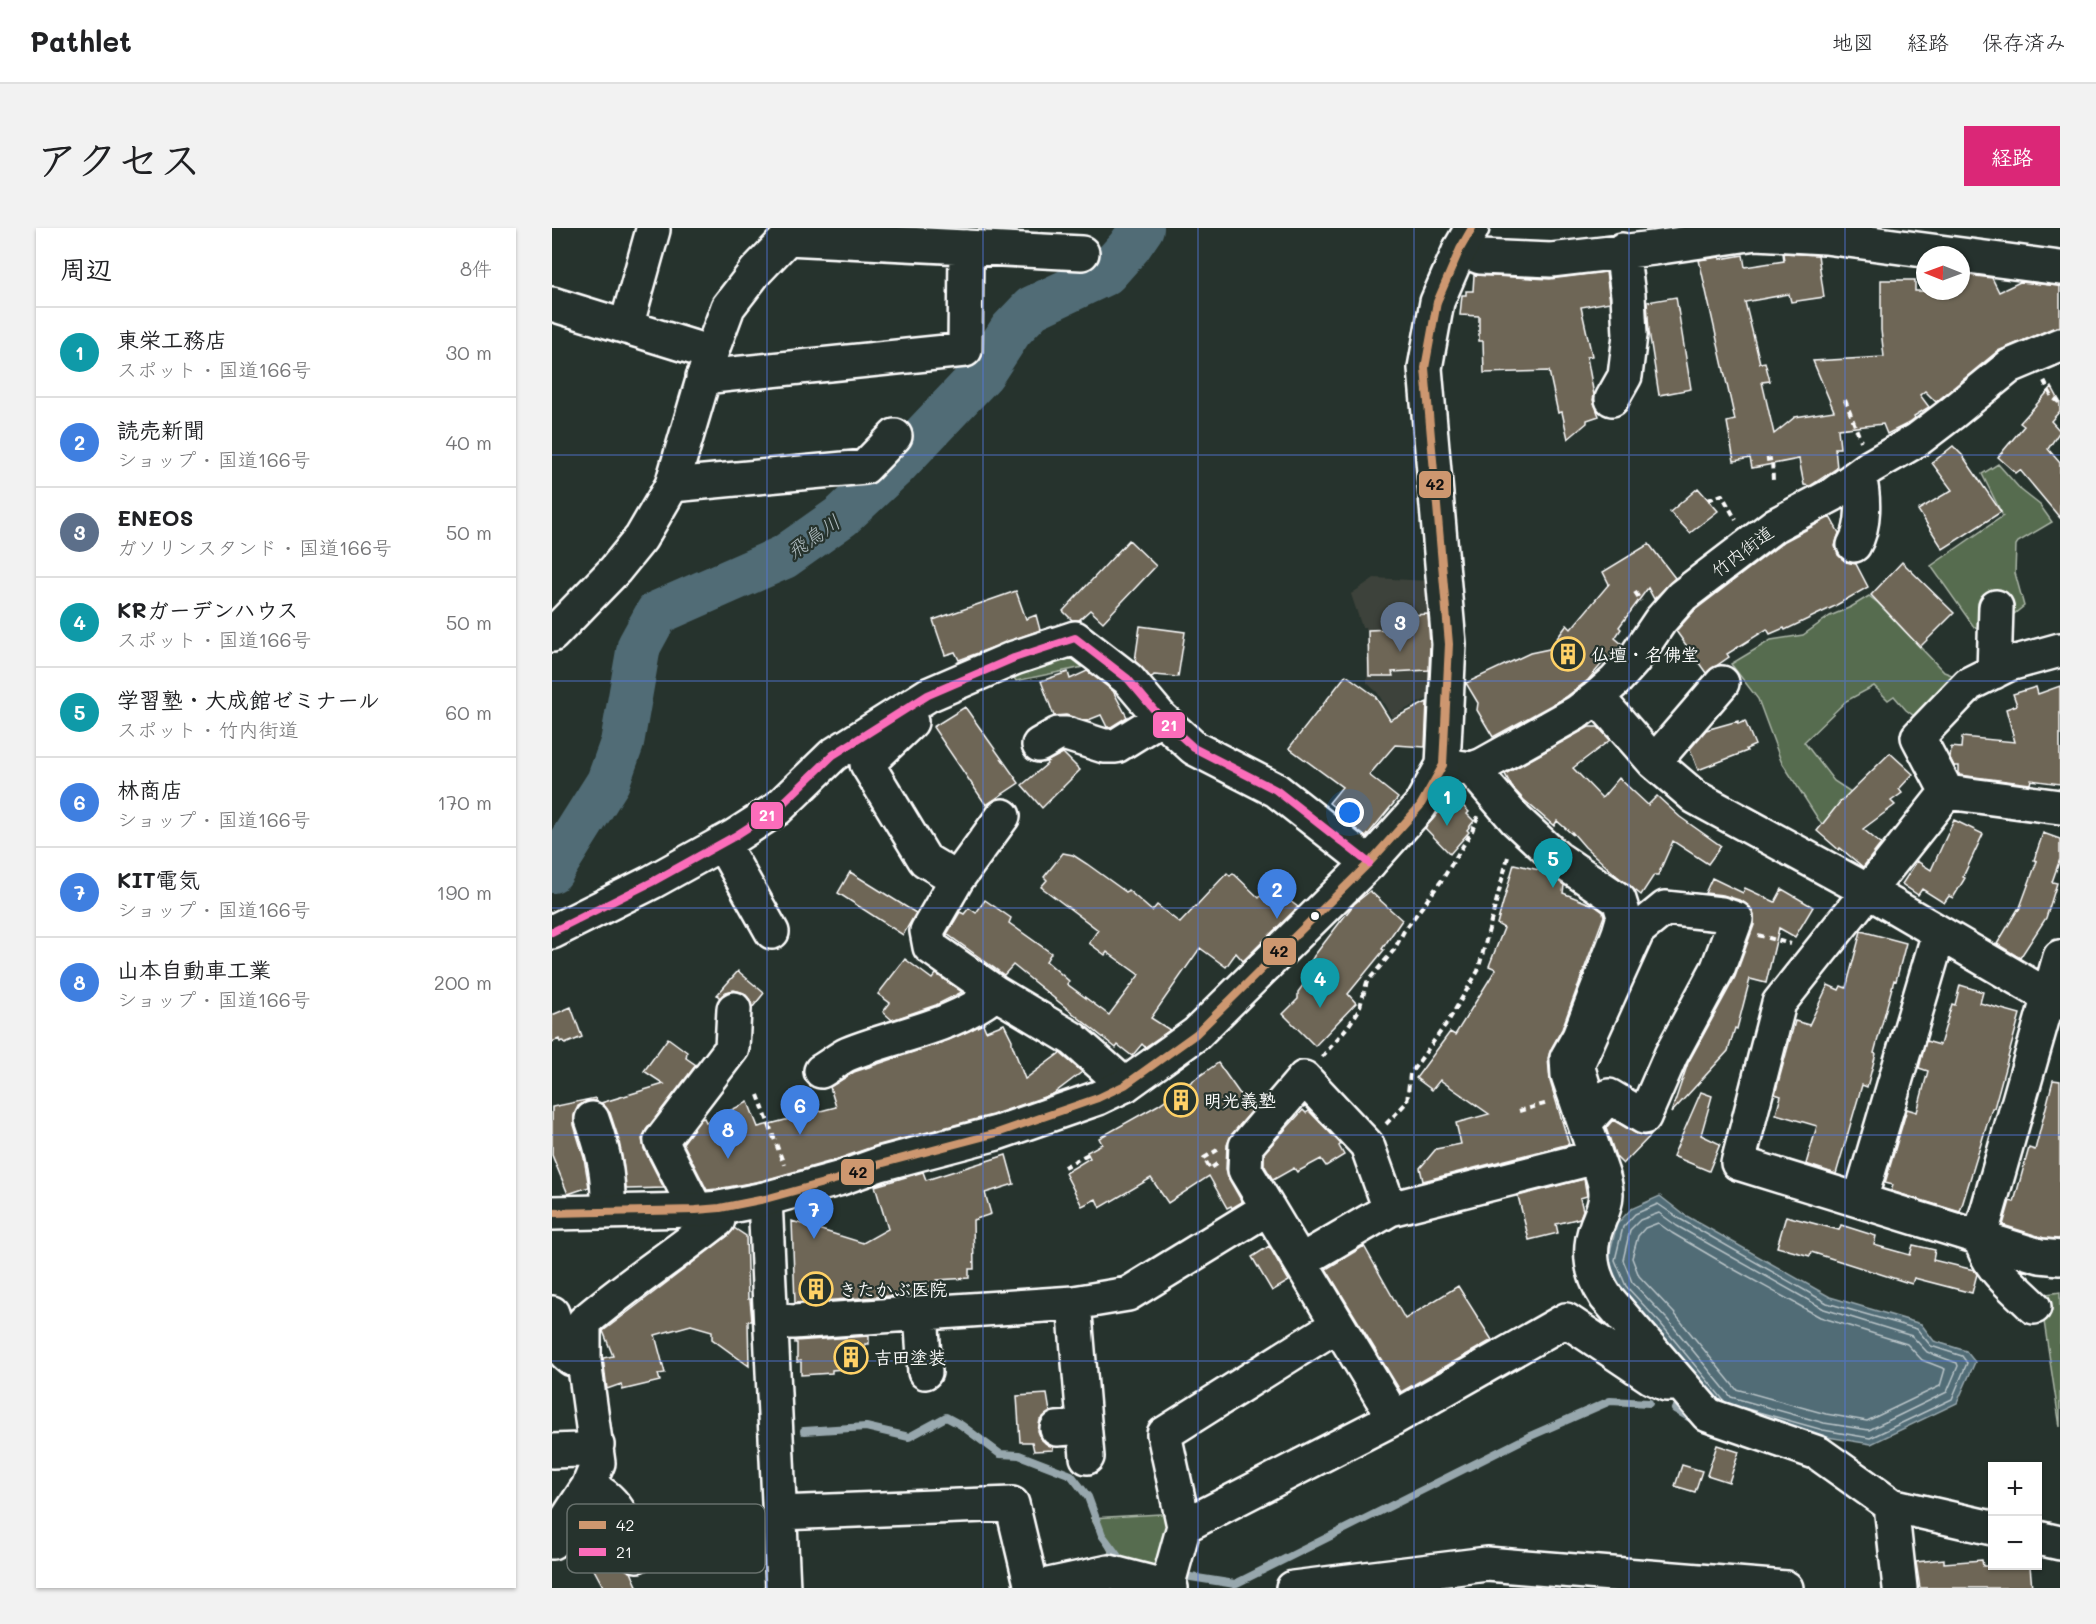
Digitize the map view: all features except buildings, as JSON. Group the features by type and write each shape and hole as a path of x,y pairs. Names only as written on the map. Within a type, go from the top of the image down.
{"main road":[{"path":"626,327 653,230"},
{"path":"552,635 615,570 641,538 672,484 707,365 728,307 755,272 792,233 966,247 1082,253"},
{"path":"552,1213 708,1209 779,1195 838,1179 880,1164 997,1133 1098,1098 1125,1085 1196,1034 1369,863 1457,767 1449,644 1425,368 1437,302 1466,239 1480,257 1521,260 1571,258 1756,233 1780,234 1825,237 2060,268"},
{"path":"552,304 626,327 707,365 965,350 966,247"},
{"path":"1612,399 1625,376 1630,335 1622,250"},
{"name":"竹内街道","path":"1457,767 1483,765 1576,713 1598,697 1627,668 1660,621 1682,596 1775,525 1832,495 1917,440 2010,366 2060,345"},
{"path":"672,484 865,467 895,436"},
{"path":"1854,545 1861,517 1865,472"},
{"path":"1994,672 1996,607"},
{"path":"552,932 652,882 777,809 833,755 928,695 1014,658 1075,638 1128,679 1161,718 1194,748 1276,790 1369,863"},
{"path":"1947,792 1918,737 1969,684 2009,664 2060,650"},
{"path":"1654,762 1722,683"},
{"path":"942,689 902,732 867,764 925,860 957,879"},
{"path":"1598,697 1654,762 1695,797 1868,891 2054,999"},
{"path":"1039,745 1058,734 1066,734 1104,746 1116,746 1161,718"},
{"path":"1457,767 1492,794 1557,858 1619,900 1624,916 1601,982 1579,1036 1567,1058 1568,1075 1605,1184 1606,1196 1592,1242 1592,1267 1595,1278 1606,1297 1708,1416 1818,1453 1891,1505 1988,1527"},
{"path":"1947,792 2060,807"},
{"path":"1947,792 1779,1003 1738,1163 2040,1256 2060,1258"},
{"path":"1004,816 957,879 927,931 930,947 996,993 1073,1039 1125,1085"},
{"path":"722,843 772,932"},
{"path":"1665,908 1721,914 1736,919 1732,927 1718,968 1671,1055 1644,1117 1609,1096 1592,1114 1577,1065 1638,930 1665,908"},
{"path":"1860,1200 1939,933"},
{"path":"2034,1306 1995,1269 1984,1254 1980,1237 2054,999 2060,957"},
{"path":"821,1071 847,1055 944,1022 977,1008 996,993"},
{"path":"577,1504 588,1487 598,1463 584,1361 584,1322 613,1298 675,1255 718,1220 661,1140 732,1048 734,1009"},
{"path":"1390,1209 1367,1145 1304,1078 1246,1146 1245,1170 1394,1418"},
{"path":"592,1119 609,1184 608,1211"},
{"path":"1300,1261 1390,1209 1596,1157"},
{"path":"779,1195 771,1320 783,1588"},
{"path":"771,1320 793,1322 1074,1303 1128,1294 1268,1208"},
{"path":"1074,1303 1076,1438"},
{"path":"552,1313 565,1353 572,1359 584,1361"},
{"path":"921,1313 924,1372"},
{"path":"779,1513 1012,1504 1034,1588 1109,1572 1175,1565 1394,1418 1566,1320 1651,1377 1666,1384 1681,1384"},
{"path":"1175,1565 1164,1434 1337,1325"},
{"path":"552,1451 579,1450 597,1445"},
{"path":"588,1487 598,1490 614,1504"},
{"path":"1891,1505 1899,1588"},
{"path":"552,1542 567,1519"},
{"path":"2042,1539 2060,1543"},
{"path":"1293,1588 1487,1564 1786,1588"}],"path":[{"path":"2048,387 2052,397 2060,403"},
{"path":"1845,400 1865,472"},
{"path":"1766,460 1772,459 1773,481"},
{"path":"1708,500 1722,495 1752,543"},
{"path":"1304,1078 1359,1010 1367,982 1394,950 1404,931 1438,887 1472,831 1482,806 1492,794"},
{"path":"1367,1145 1407,1102 1410,1074 1449,1020 1478,971 1512,844 1521,824"},
{"path":"1732,927 1818,952"},
{"path":"758,1095 779,1195"},
{"path":"1064,1167 1088,1154"}],"shaded area":[{"path":"1374,578 1429,581 1433,696 1400,712 1393,719 1377,692 1367,683 1367,631 1365,627 1362,627 1351,594"}],"green space":[{"path":"1998,464 2021,490 2040,505 2052,522 2016,545 2015,573 2024,606 1988,635 1974,627 1931,566 2003,516 1982,474"},
{"path":"1869,596 1944,672 1960,678 1917,718 1906,710 1894,696 1888,700 1874,686 1846,701 1804,742 1834,781 1851,792 1822,825 1781,761 1758,699 1731,664 1771,640 1803,635 1830,616"},
{"path":"1074,650 1093,665 1016,681 1009,670"},
{"path":"2060,1292 2060,1427 2040,1295"},
{"path":"1178,1513 1163,1577 1117,1566 1091,1518"}],"water":[{"path":"1660,1196 1683,1214 1830,1297 1921,1324 1934,1341 1966,1351 1975,1362 1957,1403 1871,1444 1821,1436 1723,1409 1657,1328 1620,1289 1608,1260 1617,1224 1631,1209"}],"waterway":[{"name":"飛鳥川","path":"552,871 608,782 622,743 639,646 657,613 784,557 842,516 893,468 983,373 1011,330 1032,308 1106,273 1142,228"},
{"path":"1178,1575 1235,1584 1528,1437 1610,1401 1649,1403"},
{"path":"1675,1409 1692,1419"},
{"path":"804,1431 866,1427 909,1437 946,1417 961,1425 1000,1454 1019,1455 1071,1475 1088,1497 1102,1535 1122,1562"}],"transit line":[{"name":"42","path":"552,1213 696,1210 720,1208 765,1199 838,1179 880,1164 997,1133 1098,1098 1125,1085 1196,1034 1369,863 1420,806 1443,765 1449,644 1425,368 1437,302 1460,249 1472,228"},
{"name":"21","path":"552,932 652,882 735,836 777,809 833,755 928,695 1014,658 1075,638 1128,679 1161,718 1194,748 1276,790 1369,863"}],"place":[{"name":"ENEOS","path":"1400,652"},
{"name":"仏壇・名佛堂","path":"1568,654"},
{"name":"東栄工務店","path":"1447,826"},
{"name":"学習塾・大成館ゼミナール","path":"1553,888"},
{"name":"読売新聞","path":"1277,919"},
{"name":"KRガーデンハウス","path":"1320,1008"},
{"name":"明光義塾","path":"1181,1100"},
{"name":"林商店","path":"800,1135"},
{"name":"山本自動車工業","path":"728,1159"},
{"name":"KIT電気","path":"814,1239"},
{"name":"きたかぶ医院","path":"816,1289"},
{"name":"吉田塗装","path":"851,1357"}]}
